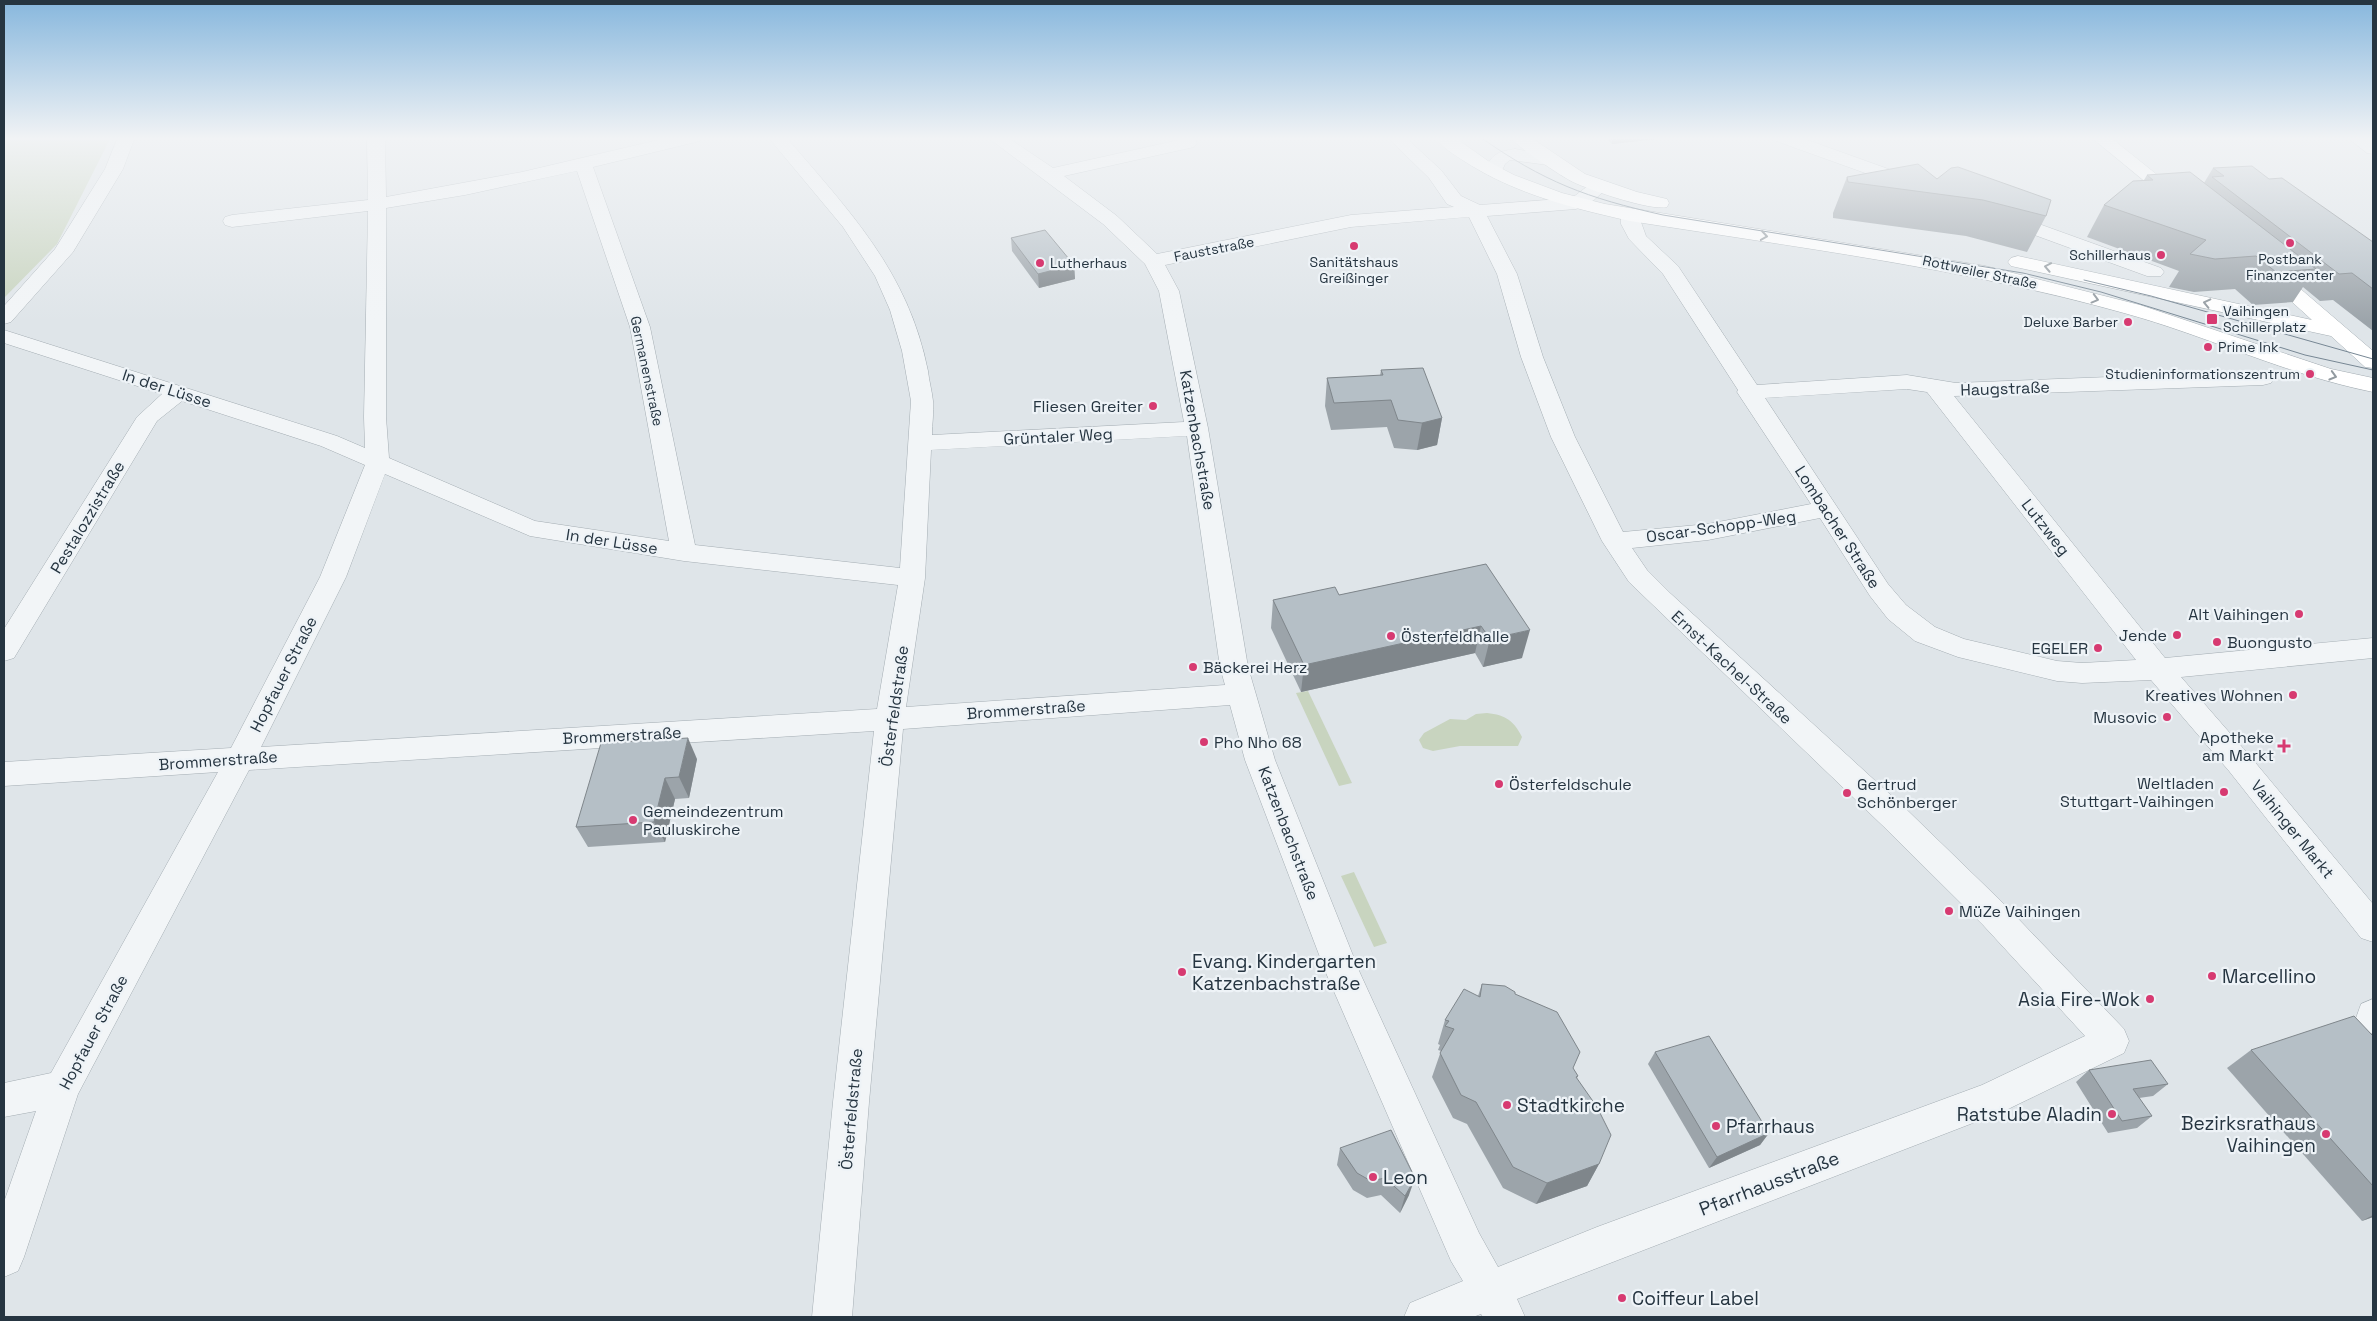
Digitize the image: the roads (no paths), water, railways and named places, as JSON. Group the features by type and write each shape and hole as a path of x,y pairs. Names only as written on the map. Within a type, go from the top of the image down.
{"main road":[{"name":"Rottweiler Straße","path":"1564,199 1630,215 1984,272 2133,309 2317,372 2373,386"},
{"name":"Rottweiler Straße","path":"1645,199 1664,204 2026,263 2340,332"},
{"path":"2177,199 2190,209"},
{"path":"2257,262 2372,360"}],"street":[{"path":"4,318 63,252 96,199"},
{"name":"Hopfauer Straße","path":"4,1257 62,1088 241,758 333,577 378,463 375,417 377,199"},
{"path":"232,222 294,217 377,206 414,199"},
{"name":"Germanenstraße","path":"596,199 640,327 684,552"},
{"name":"Österfeldstraße","path":"828,199 850,224 885,276 900,310 913,351 922,401 912,578 890,719 851,1102 832,1317"},
{"name":"Katzenbachstraße","path":"1082,199 1110,220 1152,261 1169,291 1197,428 1225,620 1240,694 1263,767 1343,974 1465,1247 1497,1304"},
{"path":"1453,199 1479,210 1498,199"},
{"path":"1576,203 1583,199"},
{"name":"Fauststraße","path":"1152,261 1350,221 1576,203"},
{"name":"Ernst-Kachel-Straße","path":"1479,210 1507,274 1532,356 1549,402 1615,541 1638,576 1661,600 1894,817 1987,908 2112,1041"},
{"path":"1984,210 2154,272"},
{"name":"Lombacher Straße","path":"1630,215 1631,227 1635,235 1671,270 1748,392 1828,510 1878,590 1897,612 1925,634 1958,647 2057,671 2082,673 2158,669"},
{"name":"In der Lüsse","path":"4,336 329,441 530,528 684,552 912,578"},
{"name":"Haugstraße","path":"1748,392 1908,382 1956,390 2263,378"},
{"name":"Lutzweg","path":"1934,386 2158,669"},
{"name":"Pestalozzistraße","path":"4,651 148,417 179,392"},
{"path":"329,441 375,417"},
{"name":"Grüntaler Weg","path":"919,443 1197,428"},
{"name":"Oscar-Schopp-Weg","path":"1615,541 1708,532 1828,510"},
{"path":"2158,669 2373,648"},
{"name":"Vaihinger Markt","path":"2158,669 2240,763 2373,928"},
{"name":"Brommerstraße","path":"4,774 890,719 1240,694"},
{"name":"Pfarrhausstraße","path":"1424,1317 1497,1304 1991,1100 2112,1041"},
{"path":"4,1100 62,1088"}],"tram line":[{"path":"1600,199 1663,215 2023,273 2101,292 2305,355 2373,370"},
{"path":"2084,280 2151,296 2373,359"}],"place":[{"name":"Postbank Finanzcenter","path":"2290,243"},
{"name":"Sanitätshaus Greißinger","path":"1354,246"},
{"name":"Schillerhaus","path":"2161,255"},
{"name":"Lutherhaus","path":"1040,263"},
{"name":"Vaihingen Schillerplatz","path":"2212,319"},
{"name":"Deluxe Barber","path":"2128,322"},
{"name":"Prime Ink","path":"2208,347"},
{"name":"Studieninformationszentrum","path":"2310,374"},
{"name":"Fliesen Greiter","path":"1153,406"},
{"name":"Alt Vaihingen","path":"2299,614"},
{"name":"Jende","path":"2177,635"},
{"name":"Österfeldhalle","path":"1391,636"},
{"name":"Buongusto","path":"2217,642"},
{"name":"EGELER","path":"2098,648"},
{"name":"Bäckerei Herz","path":"1193,667"},
{"name":"Kreatives Wohnen","path":"2293,695"},
{"name":"Musovic","path":"2167,717"},
{"name":"Pho Nho 68","path":"1204,742"},
{"name":"Apotheke am Markt","path":"2284,746"},
{"name":"Österfeldschule","path":"1499,784"},
{"name":"Weltladen Stuttgart-Vaihingen","path":"2224,792"},
{"name":"Gertrud Schönberger","path":"1847,793"},
{"name":"Gemeindezentrum Pauluskirche","path":"633,820"},
{"name":"MüZe Vaihingen","path":"1949,911"},
{"name":"Evang. Kindergarten Katzenbachstraße","path":"1182,972"},
{"name":"Marcellino","path":"2212,976"},
{"name":"Asia Fire-Wok","path":"2150,999"},
{"name":"Stadtkirche","path":"1507,1105"},
{"name":"Ratstube Aladin","path":"2112,1114"},
{"name":"Pfarrhaus","path":"1716,1126"},
{"name":"Bezirksrathaus Vaihingen","path":"2326,1134"},
{"name":"Leon","path":"1373,1177"},
{"name":"Coiffeur Label","path":"1622,1298"}]}
